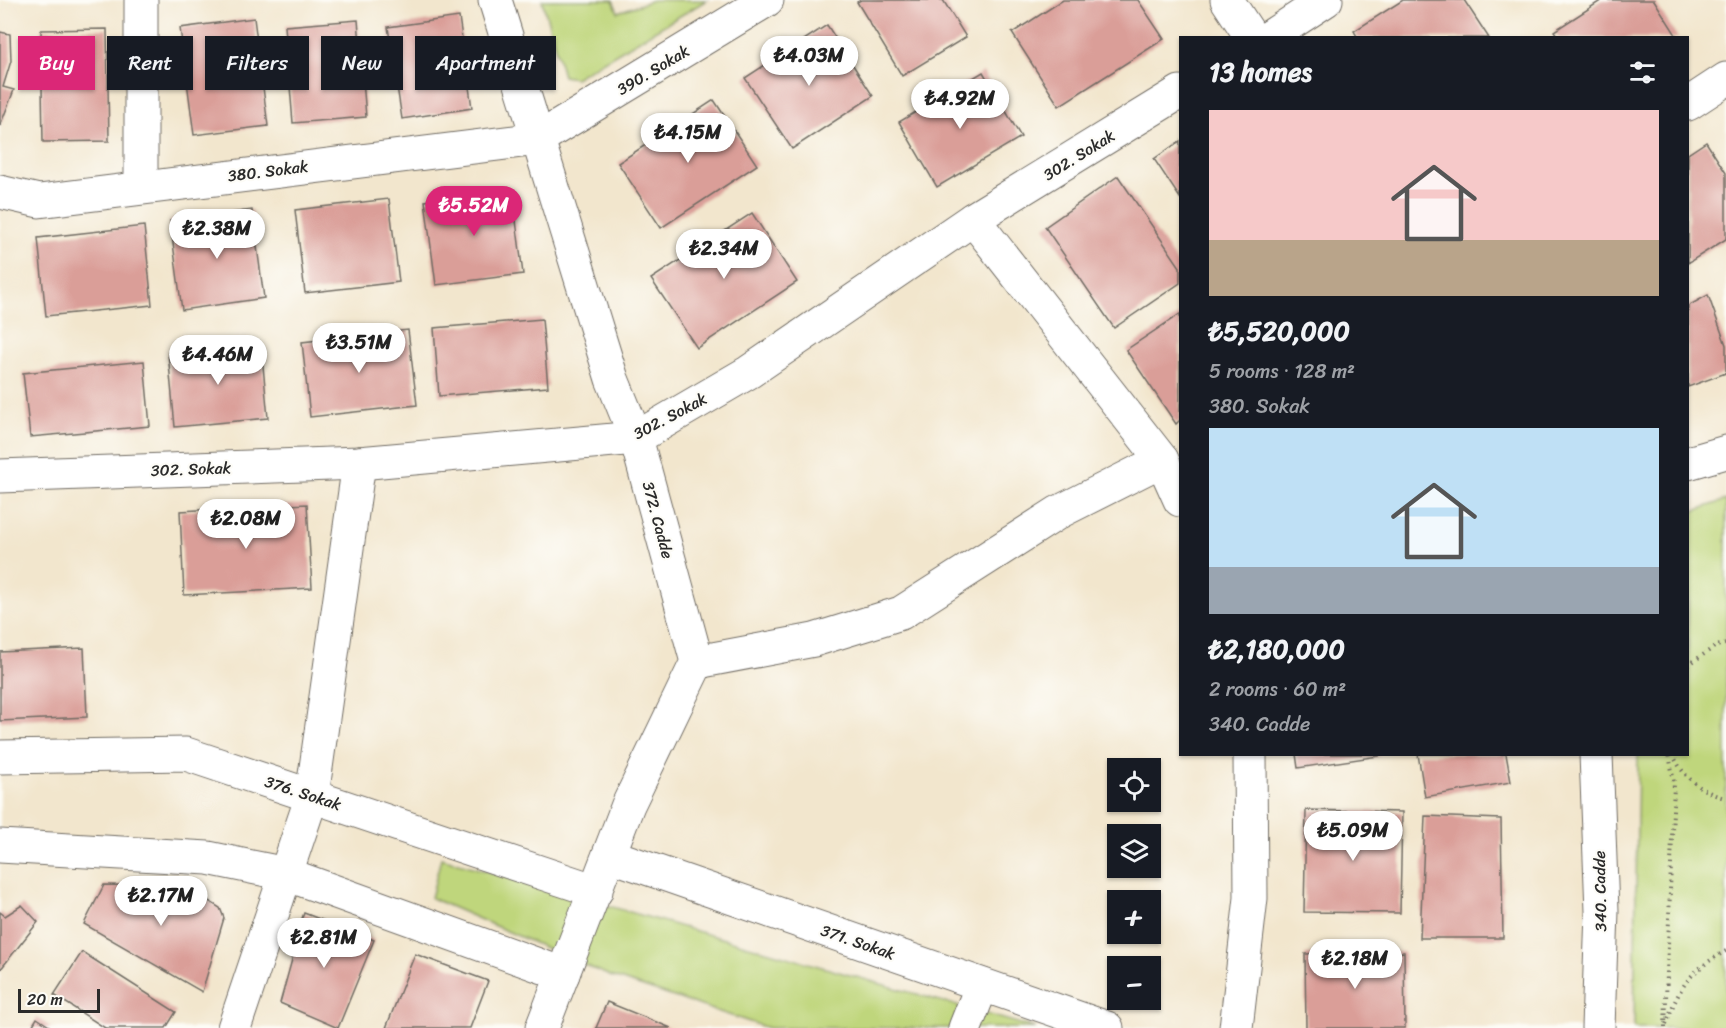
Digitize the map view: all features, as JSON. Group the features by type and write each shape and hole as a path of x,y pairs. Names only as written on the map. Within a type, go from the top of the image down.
{"street":[{"path":"141,0 141,186"},
{"name":"372. Cadde","path":"495,0 612,379 636,438 697,662"},
{"name":"390. Sokak","path":"538,139 767,0"},
{"path":"1227,0 1251,36"},
{"path":"1271,36 1326,0"},
{"path":"1689,103 1726,79"},
{"name":"302. Sokak","path":"0,476 359,463 636,438 749,372 973,219 1179,93"},
{"name":"380. Sokak","path":"0,192 39,201 141,186 538,139"},
{"path":"973,219 1162,460 1179,498"},
{"path":"1689,463 1726,452"},
{"path":"542,1028 628,805 697,662 814,640 901,613 1059,512 1162,460"},
{"path":"234,1028 312,796 359,463"},
{"name":"376. Sokak","path":"0,757 186,754 596,891"},
{"path":"1236,1028 1251,898 1250,756"},
{"name":"340. Cadde","path":"1596,756 1602,910 1598,1028"},
{"path":"0,846 207,858 286,874 563,974"},
{"name":"371. Sokak","path":"609,855 1107,1028"},
{"path":"965,1028 982,985"}],"path":[{"path":"1689,664 1716,646 1726,644"},
{"path":"1665,1028 1674,783 1671,756"},
{"path":"1673,756 1693,782 1717,796 1726,798"},
{"path":"1665,1028 1677,993 1700,965 1726,951"}],"green space":[{"path":"542,0 613,0 618,12 653,0 707,0 575,78 563,76 556,51 556,36 552,36"},
{"path":"1726,500 1726,1028 1634,1028 1638,756 1689,756 1689,513"},
{"path":"441,858 1035,1028 768,1028 610,976 431,898"}],"building":[{"path":"861,0 943,0 966,37 902,76 857,2"},
{"path":"1063,0 1138,0 1164,39 1059,106 1012,33"},
{"path":"1403,0 1464,0 1488,36 1357,36 1354,31"},
{"path":"1602,0 1654,0 1677,36 1558,36 1554,31"},
{"path":"459,17 462,36 415,36 415,90 469,90 472,108 402,119 398,90 403,90 403,36 389,36 388,27"},
{"path":"254,18 256,36 205,36 205,90 263,90 268,126 194,135 188,90 193,90 193,36 181,36 180,28"},
{"path":"358,20 359,36 321,36 321,90 364,90 366,117 293,123 290,90 309,90 309,36 286,36 285,26"},
{"path":"827,25 873,96 792,149 745,78"},
{"path":"107,29 109,141 43,142 42,90 95,90 95,36 41,36 41,30"},
{"path":"0,32 10,34 11,61 3,87 14,90 0,126"},
{"path":"983,72 1021,137 937,187 899,122"},
{"path":"714,100 757,165 661,228 618,163"},
{"path":"1179,142 1179,196 1154,159"},
{"path":"1706,142 1726,173 1726,239 1689,262 1689,153"},
{"path":"1118,176 1179,266 1179,284 1114,328 1045,227"},
{"path":"512,190 523,274 436,285 425,201"},
{"path":"389,199 399,282 305,293 295,210"},
{"path":"252,210 264,298 182,310 170,221"},
{"path":"752,213 797,282 697,348 651,279"},
{"path":"144,226 152,305 46,316 38,238"},
{"path":"1708,295 1726,345 1726,373 1689,387 1689,305"},
{"path":"1179,315 1179,421 1176,424 1126,350"},
{"path":"542,319 548,387 439,396 434,328"},
{"path":"408,330 417,405 310,417 302,342"},
{"path":"261,345 268,418 175,427 168,353"},
{"path":"144,361 150,426 30,437 23,373"},
{"path":"307,504 312,588 184,595 180,511"},
{"path":"84,648 87,717 0,721 0,652"},
{"path":"1296,756 1379,756 1298,768"},
{"path":"1418,756 1506,756 1511,782 1425,797"},
{"path":"1306,810 1402,812 1400,913 1304,912"},
{"path":"1425,816 1501,819 1503,938 1420,938"},
{"path":"104,885 185,886 220,908 224,918 202,992 84,924"},
{"path":"22,905 38,922 0,970 0,912 5,916"},
{"path":"304,913 374,940 338,1028 280,1003 293,956 291,948"},
{"path":"82,952 176,1012 166,1028 105,1028 54,995"},
{"path":"1404,952 1405,1028 1306,1028 1305,954"},
{"path":"415,954 488,981 470,1028 386,1028"},
{"path":"607,1002 671,1028 596,1028"},
{"path":"37,1018 52,1028 31,1028"}]}
